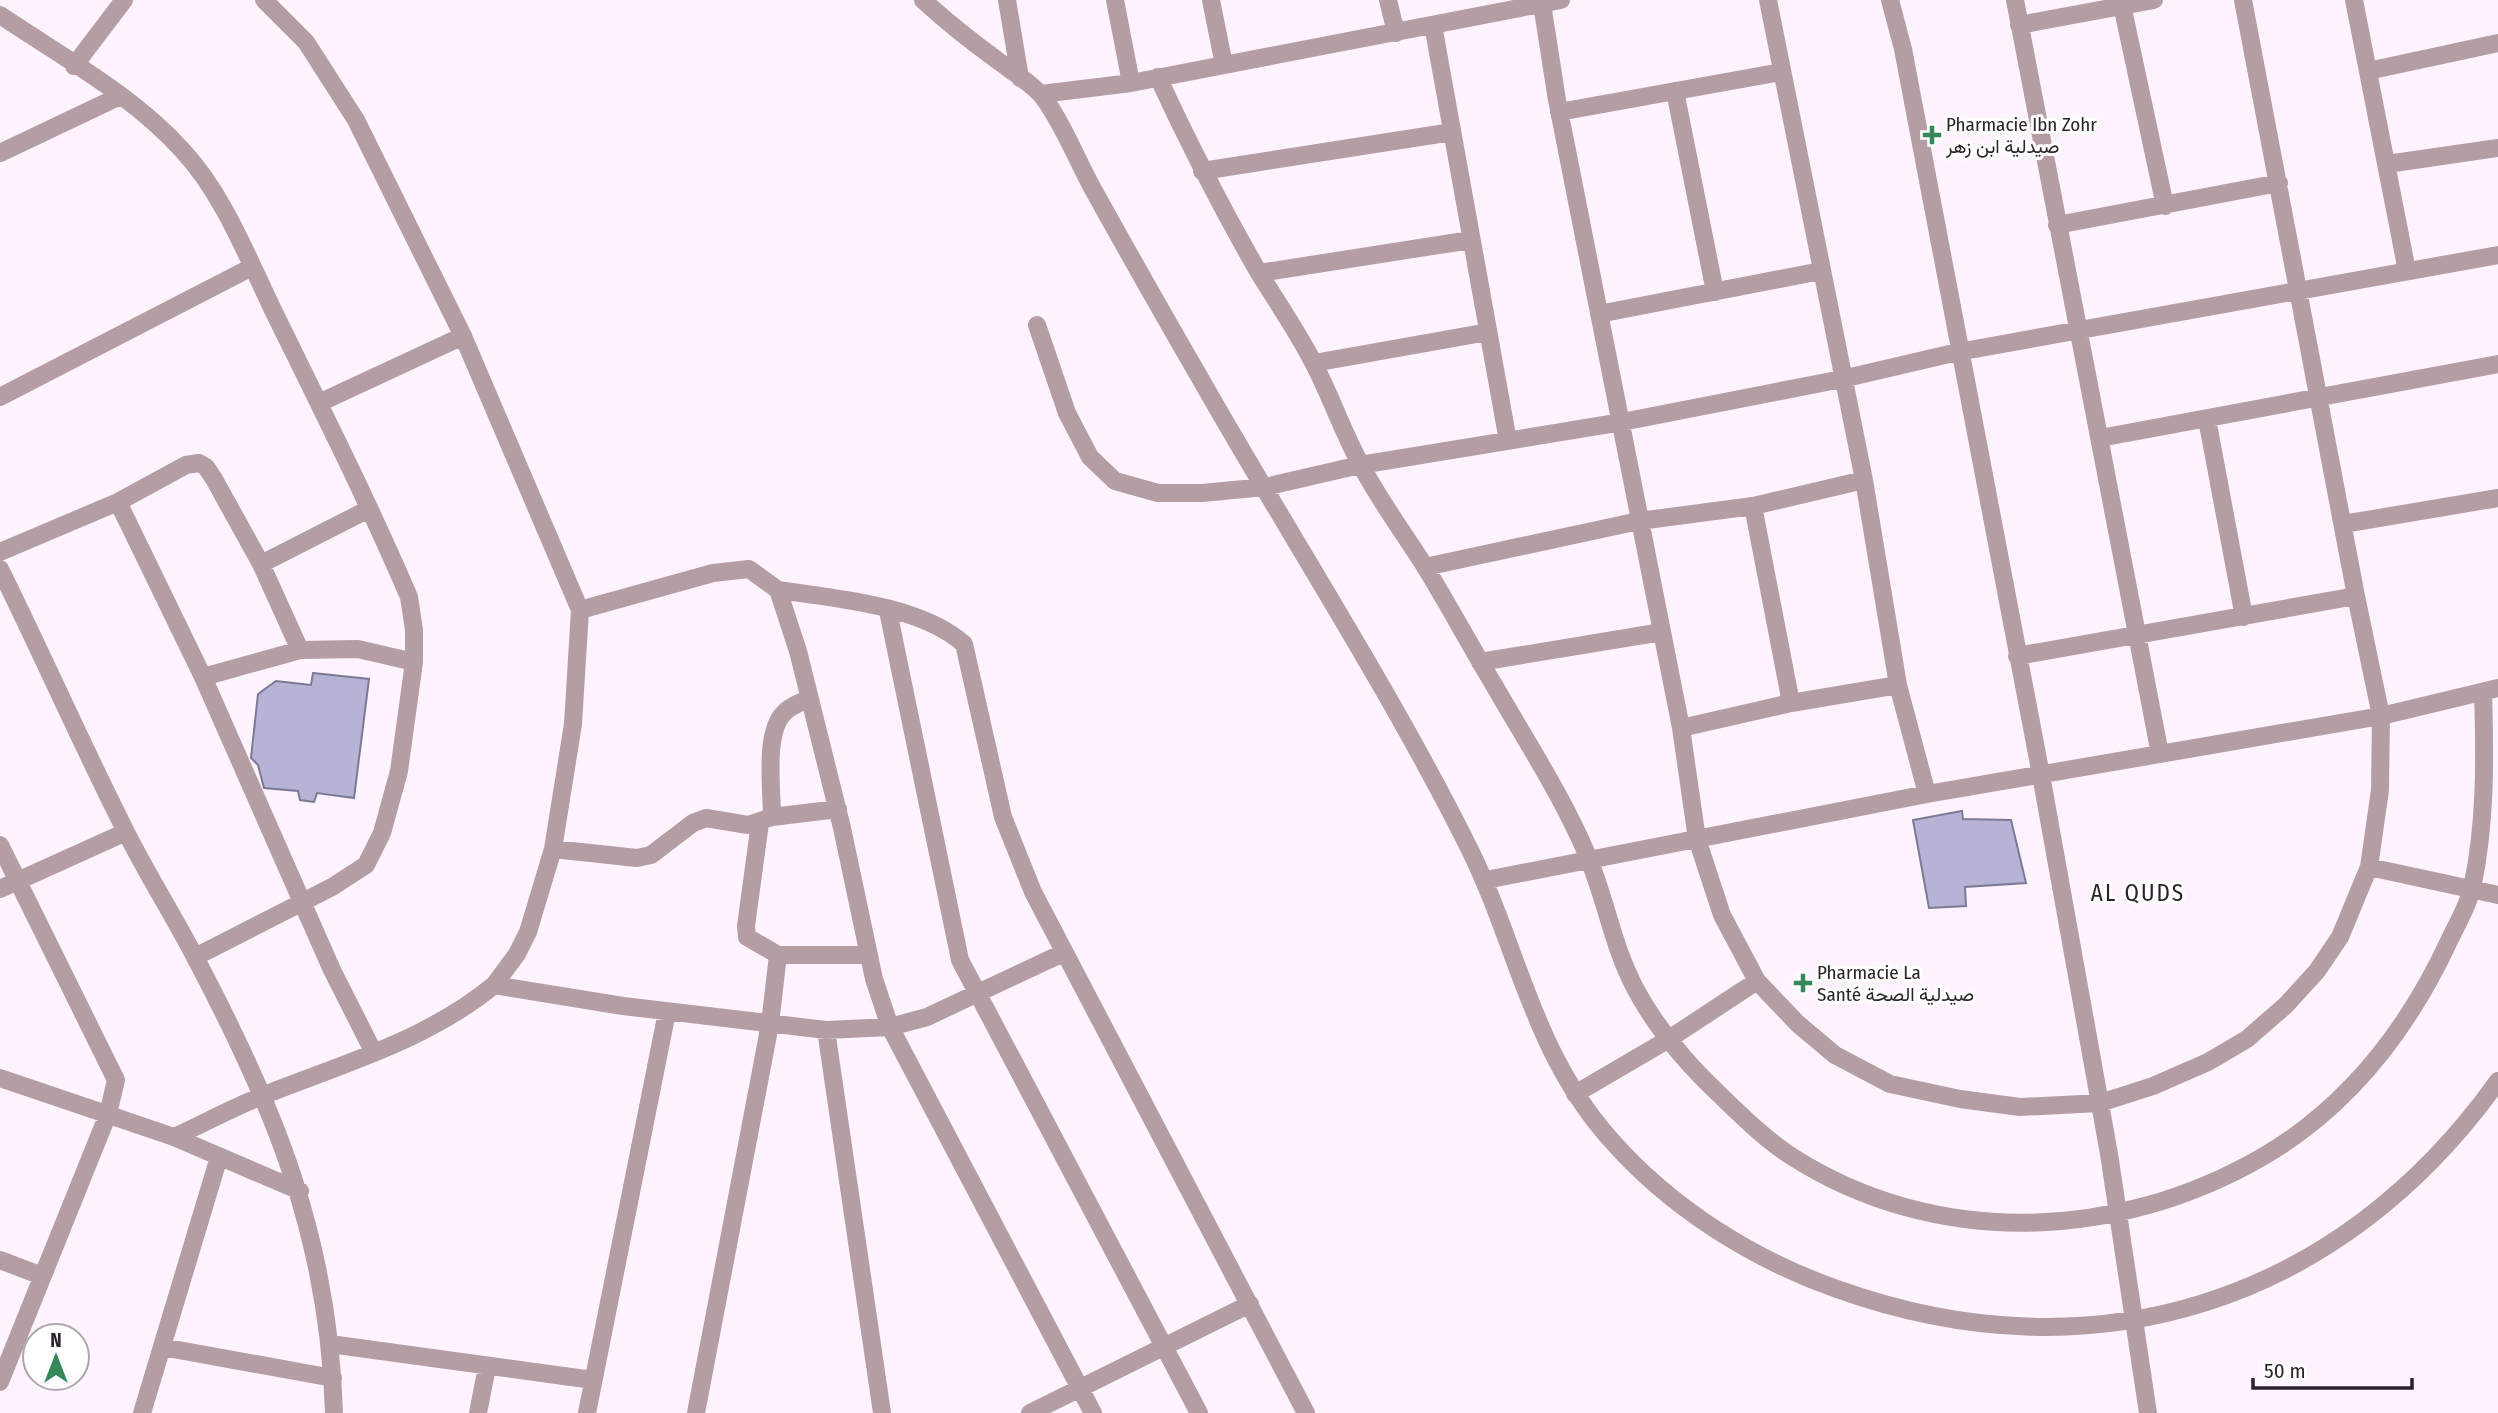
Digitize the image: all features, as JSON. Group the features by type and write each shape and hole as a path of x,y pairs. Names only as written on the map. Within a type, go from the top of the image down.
{"street":[{"path":"74,66 124,0"},
{"path":"174,1137 263,1095 374,1053 448,1018 494,985 517,954 528,932 553,849 573,723 580,610 463,336 356,120 306,42 264,0"},
{"path":"923,0 954,29 1041,94 1209,395 1265,487 1450,809 1486,880 1528,1002 1575,1094 1611,1141 1657,1185 1716,1231 1766,1260 1820,1283 1881,1305 1937,1319 1991,1327 2042,1328 2135,1320 2219,1298 2268,1280 2350,1231 2391,1200 2434,1160 2498,1081"},
{"path":"1007,0 1020,78"},
{"path":"1115,0 1131,83"},
{"path":"1211,0 1224,65"},
{"path":"1388,0 1396,33"},
{"path":"1041,94 1131,83 1396,33 1433,25 1487,6 1542,4 1561,0"},
{"path":"1768,0 1864,480 1898,685 1927,794"},
{"path":"1890,0 1903,49 1958,352 2041,775 2119,1213 2148,1413"},
{"path":"2015,0 2160,754"},
{"path":"2019,24 2154,0"},
{"path":"1542,4 1559,112 1681,728 1697,839 1722,915 1757,981 1798,1024 1835,1055 1890,1084 1959,1100 2020,1107 2100,1103 2153,1086 2207,1062 2247,1039 2286,1005 2317,971 2340,937 2369,867 2380,790 2382,716 2356,596 2243,0"},
{"path":"2354,0 2407,271"},
{"path":"2122,5 2165,206"},
{"path":"0,15 120,96 150,119 185,152 213,193 252,267 409,597 414,630 414,662 400,771 382,832 366,865 332,887 195,957"},
{"path":"1433,25 1508,441"},
{"path":"2368,71 2498,43"},
{"path":"1559,112 1781,72"},
{"path":"1158,78 1202,171 1259,273 1314,362 1360,465 1425,567 1590,860 1618,950 1635,989 1669,1040 1722,1098 1791,1156 1878,1198 1927,1214 1980,1223 2037,1224 2119,1213 2166,1202 2243,1168 2276,1149 2347,1093 2382,1055 2405,1022 2432,978 2472,891 2485,778 2491,690 2382,716 1927,794 1590,860 1486,880"},
{"path":"1675,91 1715,292"},
{"path":"0,153 120,96"},
{"path":"1202,171 1452,132"},
{"path":"2386,164 2498,148"},
{"path":"2057,225 2279,183"},
{"path":"1259,273 1471,240"},
{"path":"1037,325 1067,412 1090,457 1115,481 1158,493 1265,487 1360,465 1622,422 1842,379 1958,352 2498,255"},
{"path":"0,397 252,267"},
{"path":"1599,314 1821,271"},
{"path":"1314,362 1488,332"},
{"path":"319,403 463,336"},
{"path":"2100,438 2498,364"},
{"path":"2207,419 2244,617"},
{"path":"0,552 118,502 186,465 199,463 206,467 261,564 300,650"},
{"path":"1425,567 1639,521 1753,506 1864,480"},
{"path":"2343,524 2498,498"},
{"path":"118,502 203,677 301,902 374,1053"},
{"path":"1753,506 1791,703"},
{"path":"261,564 369,509"},
{"path":"0,569 126,832 195,957 263,1095 300,1191 319,1269 331,1344 334,1413"},
{"path":"580,610 713,573 750,569 778,590 853,601 888,611 946,631 964,644 1003,817 1033,892 1306,1413"},
{"path":"778,590 798,652 838,809 868,955 890,1027 1093,1413"},
{"path":"2017,656 2356,596"},
{"path":"888,611 960,960 1199,1413"},
{"path":"1480,662 1662,632"},
{"path":"203,677 300,650 358,649 414,662"},
{"path":"1681,728 1791,703 1898,685"},
{"path":"808,699 785,711 776,723 772,741 766,820 746,926 747,937 778,955 868,955"},
{"path":"553,849 636,858 651,855 693,822 706,818 748,825 838,809"},
{"path":"0,889 126,832"},
{"path":"0,845 114,1074 116,1088 108,1114 0,1381"},
{"path":"2369,867 2498,895"},
{"path":"494,985 667,1012 826,1030 890,1027 927,1017 1063,953"},
{"path":"696,1413 770,1024 778,955"},
{"path":"1575,1094 1669,1040 1757,981"},
{"path":"587,1413 667,1012"},
{"path":"826,1030 882,1413"},
{"path":"0,1078 174,1137 300,1191"},
{"path":"142,1413 219,1157"},
{"path":"0,1259 42,1276"},
{"path":"1030,1413 1079,1386 1250,1304"},
{"path":"331,1344 593,1380"},
{"path":"162,1347 332,1378"},
{"path":"478,1413 487,1367"}],"building":[{"path":"313,673 369,679 354,798 317,793 314,802 300,800 298,791 264,788 258,765 251,758 258,694 276,681 311,685"},
{"path":"1962,811 1963,819 2011,820 2026,883 1965,887 1966,906 1929,908 1913,820"}],"place":[{"name":"Pharmacie Ibn Zohr صيدلية ابن زهر","path":"1932,135"},
{"name":"Pharmacie La Santé صيدلية الصحة","path":"1803,983"}],"district":[{"name":"AL QUDS","path":"2138,893"}]}
